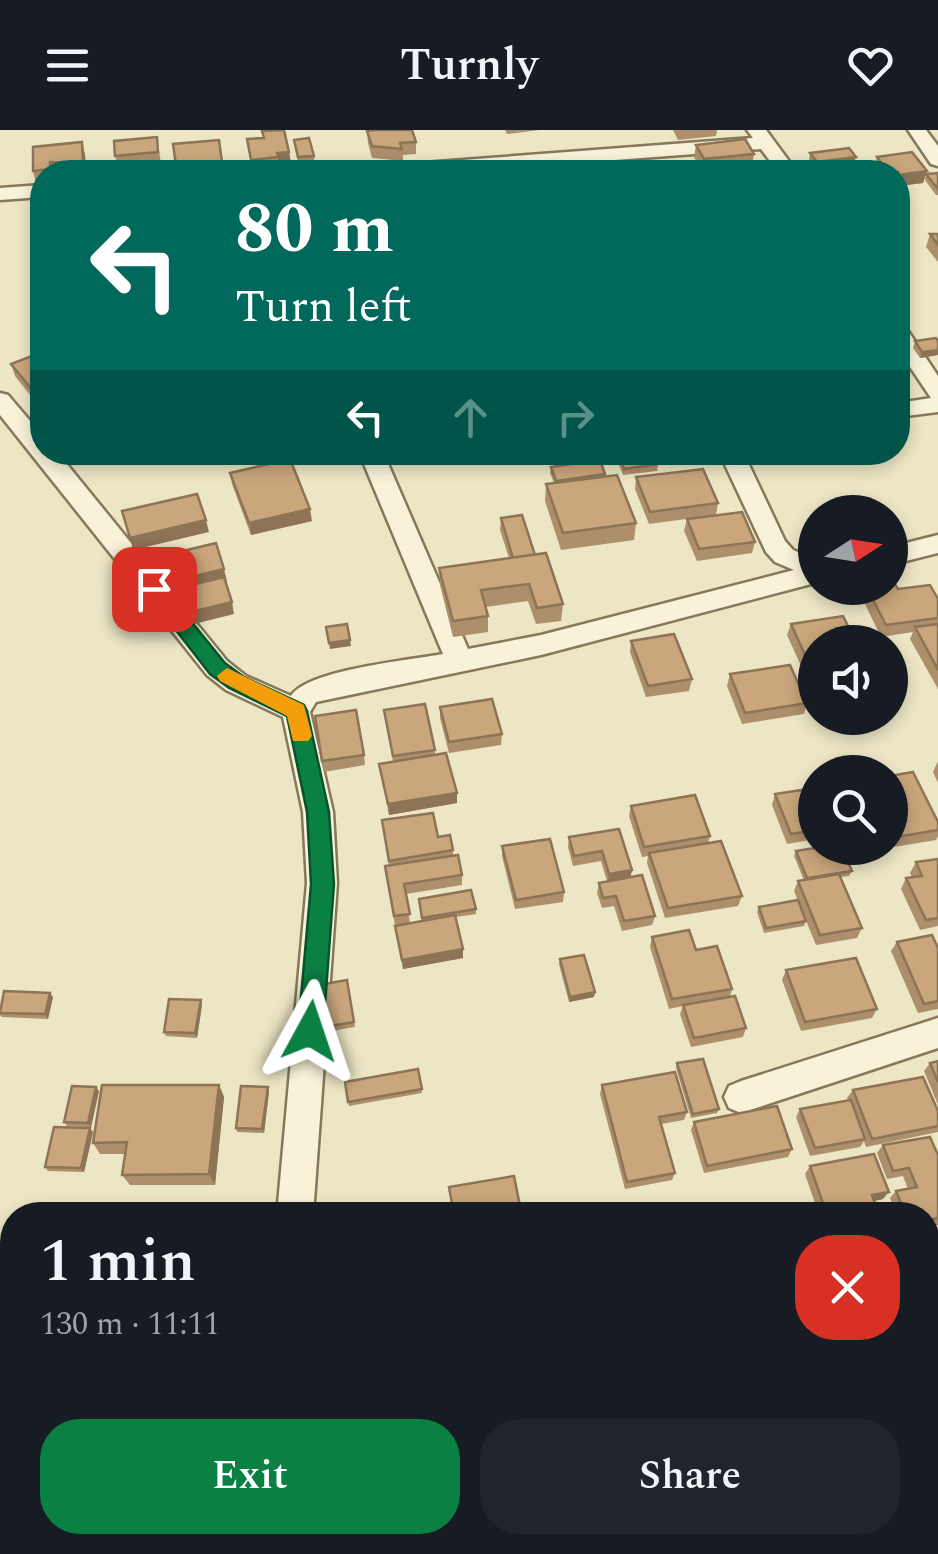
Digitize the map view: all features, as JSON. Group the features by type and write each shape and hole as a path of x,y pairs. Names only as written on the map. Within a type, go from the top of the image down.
{"street":[{"path":"917,130 938,160"},
{"path":"509,160 761,136 779,160"},
{"path":"0,194 30,193"},
{"path":"910,350 938,393"},
{"path":"0,400 30,436"},
{"path":"910,408 938,405"},
{"path":"53,465 217,668 236,682 296,711"},
{"path":"377,465 460,661"},
{"path":"737,465 775,546 798,563"},
{"path":"908,552 938,544"},
{"path":"296,1202 322,884 318,812 296,711 306,695 326,687 541,645 798,577"},
{"path":"740,1097 938,1034"}],"building":[{"path":"284,130 289,152 251,160 247,139 264,138 262,131"},
{"path":"412,130 416,142 400,143 402,149 372,146 367,131"},
{"path":"157,137 158,152 115,156 114,141"},
{"path":"309,138 314,156 298,157 294,140"},
{"path":"745,139 754,154 704,159 696,145"},
{"path":"219,140 222,160 175,160 173,144"},
{"path":"82,142 83,160 33,160 33,147"},
{"path":"849,148 856,157 815,160 810,153"},
{"path":"912,152 927,171 910,173 910,160 877,157"},
{"path":"938,173 938,189 926,174"},
{"path":"936,338 938,350 922,352 915,341"},
{"path":"30,357 30,387 11,364"},
{"path":"264,465 292,465 310,509 249,523 230,473"},
{"path":"602,465 605,474 556,481 551,467"},
{"path":"703,469 718,503 650,512 636,477"},
{"path":"617,475 636,523 563,533 546,484"},
{"path":"197,494 206,520 130,538 122,511"},
{"path":"742,512 755,542 699,549 687,519"},
{"path":"522,515 535,555 513,558 501,518"},
{"path":"216,543 224,569 170,582 162,556"},
{"path":"546,553 563,604 537,608 529,584 481,590 488,616 453,621 439,568"},
{"path":"224,577 232,602 187,613 179,588"},
{"path":"930,585 938,599 938,618 886,625 876,605 908,605 908,588"},
{"path":"843,616 848,625 798,625 798,639 791,624"},
{"path":"347,624 350,640 329,643 326,627"},
{"path":"938,624 938,670 915,627"},
{"path":"674,634 692,679 648,686 631,641"},
{"path":"790,665 798,683 798,704 745,713 730,674"},
{"path":"492,699 502,734 449,742 440,707"},
{"path":"425,704 435,750 393,756 384,710"},
{"path":"356,710 364,755 322,761 315,716"},
{"path":"446,753 457,793 388,804 379,764"},
{"path":"913,772 938,822 938,830 908,835 908,773"},
{"path":"798,791 798,833 791,834 775,794"},
{"path":"695,795 710,836 644,847 631,806"},
{"path":"433,813 438,837 450,835 453,850 389,861 382,820"},
{"path":"619,829 632,870 609,874 602,851 574,856 569,837"},
{"path":"550,839 564,892 516,900 502,846"},
{"path":"721,841 742,896 668,908 649,853"},
{"path":"458,855 462,875 404,884 410,914 394,916 385,866"},
{"path":"938,859 938,918 926,920 906,878 922,876 916,862"},
{"path":"802,865 849,865 852,871 807,878"},
{"path":"839,874 862,928 820,935 798,881"},
{"path":"642,875 655,916 624,921 616,896 603,898 599,883"},
{"path":"471,890 476,909 422,918 419,899"},
{"path":"798,900 806,921 766,928 759,907"},
{"path":"455,915 463,949 402,960 395,926"},
{"path":"689,930 696,950 717,946 732,989 672,999 652,937"},
{"path":"932,935 938,948 938,1001 924,1004 897,942"},
{"path":"584,955 595,992 570,997 560,959"},
{"path":"856,958 877,1009 805,1022 786,970"},
{"path":"347,980 354,1022 325,1027 319,985"},
{"path":"4,991 50,993 45,1014 0,1013"},
{"path":"735,996 746,1028 694,1038 683,1005"},
{"path":"169,999 201,1000 195,1033 164,1032"},
{"path":"703,1059 719,1109 693,1114 677,1063"},
{"path":"938,1061 938,1082 930,1063"},
{"path":"418,1069 422,1089 348,1102 345,1082"},
{"path":"675,1072 687,1112 659,1117 675,1173 627,1182 602,1085"},
{"path":"923,1077 938,1111 938,1126 872,1139 853,1090"},
{"path":"102,1085 219,1085 209,1174 122,1175 127,1142 93,1143"},
{"path":"72,1086 96,1087 88,1123 64,1122"},
{"path":"241,1086 268,1087 262,1129 236,1128"},
{"path":"851,1100 865,1139 815,1148 800,1109"},
{"path":"777,1106 792,1149 707,1166 694,1122"},
{"path":"54,1127 90,1128 81,1168 45,1167"},
{"path":"930,1137 938,1155 938,1202 901,1202 896,1191 917,1187 909,1168 893,1171 883,1145"},
{"path":"874,1154 889,1192 872,1195 874,1202 822,1202 810,1166"},
{"path":"514,1176 519,1202 452,1202 449,1187"}],"slow traffic":[{"path":"227,676 296,711 301,736"}],"route":[{"path":"154,589 217,668 236,682 296,711 318,812 322,884 310,1031"}]}
